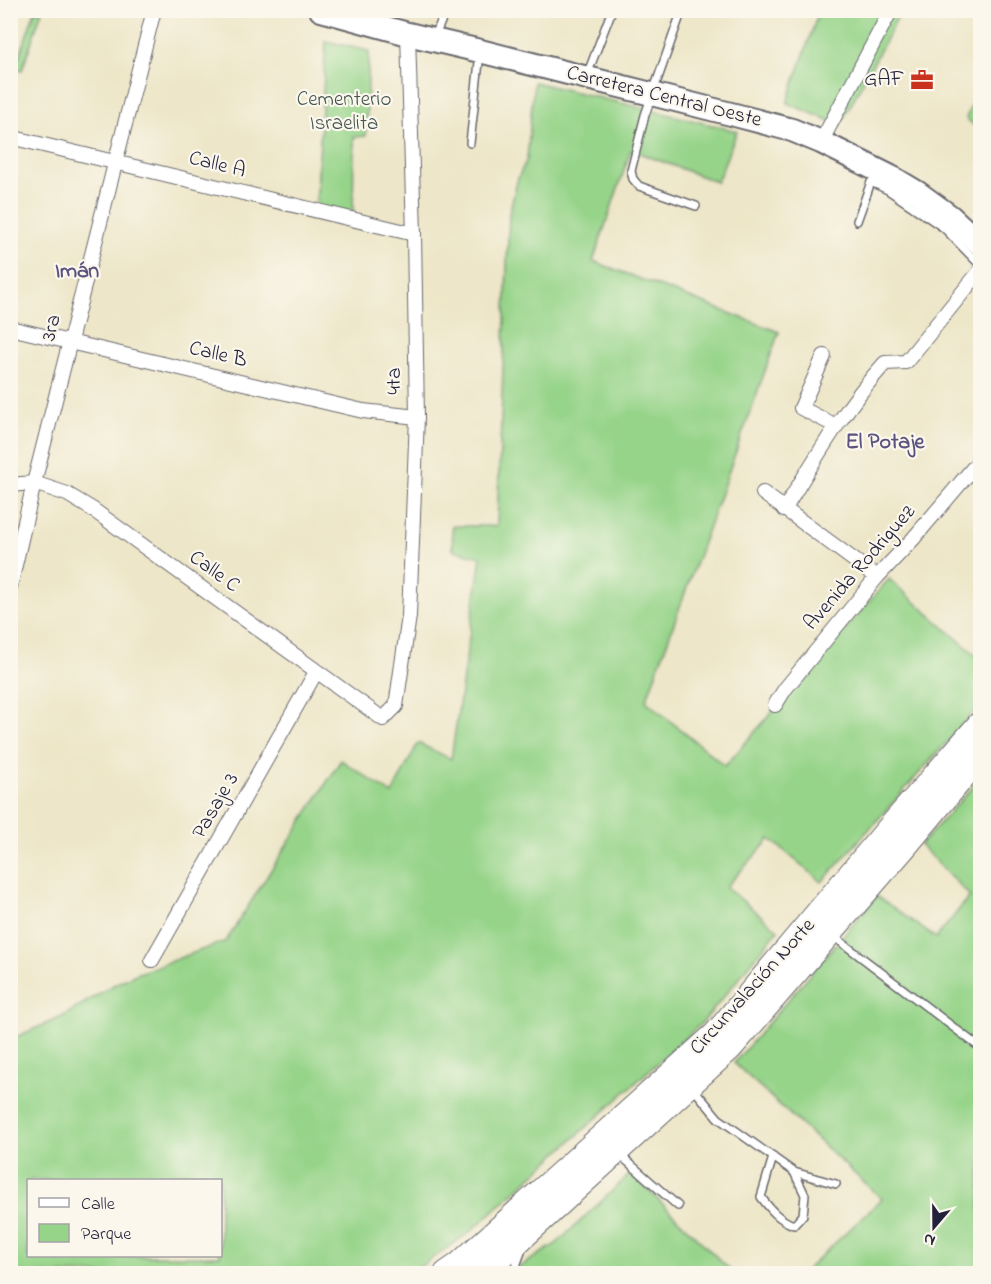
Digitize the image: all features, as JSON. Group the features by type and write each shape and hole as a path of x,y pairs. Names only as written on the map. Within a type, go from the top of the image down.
{"highway":[{"name":"Circunvalación Norte","path":"488,1264 716,1035 887,832 981,725"},
{"name":"Circunvalación Norte","path":"447,1274 460,1265 488,1264 529,1231 729,1048 981,755"}],"main road":[{"name":"Carretera Central Oeste","path":"329,12 408,34 792,130 865,163 918,193 951,217 981,244"}],"street":[{"name":"3ra","path":"10,587 34,483 154,10"},
{"path":"821,142 891,10"},
{"name":"4ta","path":"383,720 396,706 409,616 417,417 408,34"},
{"name":"Calle A","path":"10,137 414,234"},
{"path":"784,510 836,426 869,380 885,363 906,362 981,272"},
{"name":"Calle B","path":"10,328 363,411 417,417"},
{"path":"824,356 801,408 836,426"},
{"name":"Avenida Rodriguez","path":"775,705 785,689 877,577 981,460"},
{"name":"Calle C","path":"10,485 34,483 67,494 92,508 383,720"},
{"path":"763,493 877,577"},
{"name":"Pasaje 3","path":"152,960 316,672"}],"lane":[{"path":"434,40 446,10"},
{"path":"586,77 612,10"},
{"path":"682,10 645,115 631,171 633,179 639,186 696,207"},
{"path":"470,143 480,51"},
{"path":"857,220 871,182 888,190 944,228 981,265"},
{"path":"829,933 978,1046"},
{"path":"690,1084 718,1118 794,1172 836,1184"},
{"path":"616,1151 678,1206"},
{"path":"773,1157 760,1197 784,1222 794,1225 803,1215 805,1195 794,1172"},
{"path":"516,1274 517,1263 529,1231"}],"green space":[{"path":"35,11 42,11 22,70 11,67 11,57 18,60"},
{"path":"819,11 901,11 840,125 787,103"},
{"name":"Cementerio Israelita","path":"326,41 369,51 366,136 354,137 353,215 316,208"},
{"path":"534,82 737,131 717,182 631,150 593,261 779,332 646,701 725,766 889,579 980,657 980,705 822,882 770,839 726,887 778,930 703,1022 470,1232 411,1273 11,1274 11,1039 62,1017 115,984 136,974 226,941 341,760 392,794 418,743 451,759 481,557 453,550 452,526 497,526 509,214 518,178 527,159"},
{"path":"980,86 980,131 966,118"},
{"path":"980,779 980,1273 803,1273 882,1199 734,1063 877,896 936,938 970,896 920,845"},
{"path":"631,1173 733,1273 508,1274 556,1244"}],"place":[{"name":"GAF","path":"922,80"}],"district":[{"name":"Imán","path":"77,272"},
{"name":"El Potaje","path":"885,443"}]}
